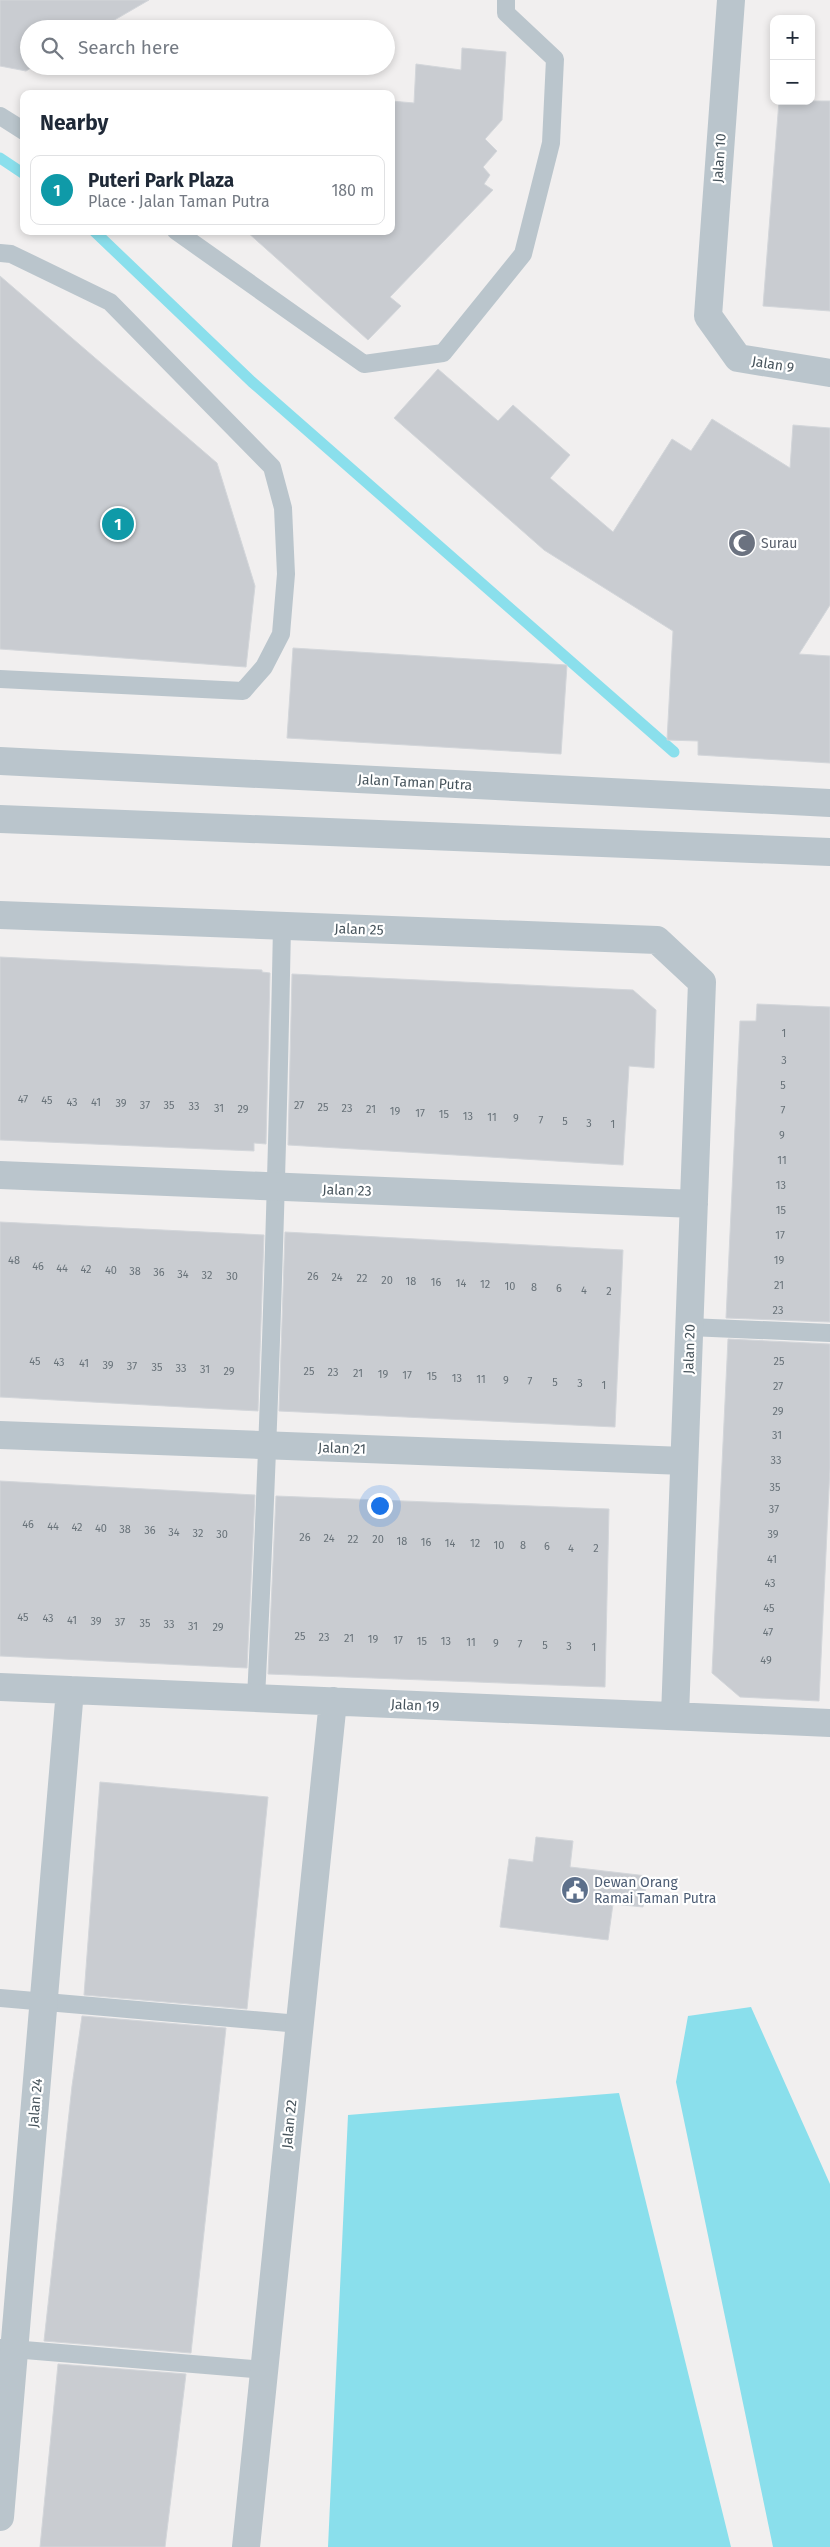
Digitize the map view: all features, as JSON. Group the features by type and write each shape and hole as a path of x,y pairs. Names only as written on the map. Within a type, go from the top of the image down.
{"street":[{"name":"Jalan 10","path":"708,316 730,0"},
{"name":"Jalan 9","path":"708,316 738,358 830,373"},
{"name":"Jalan Taman Putra","path":"0,761 830,803"},
{"path":"0,819 830,852"},
{"name":"Jalan 25","path":"0,916 657,940 702,982"},
{"name":"Jalan 20","path":"675,1716 702,982"},
{"name":"Jalan 23","path":"0,1175 694,1204"},
{"name":"Jalan 21","path":"0,1435 684,1461"},
{"name":"Jalan 19","path":"0,1687 830,1723"},
{"name":"Jalan 24","path":"0,2517 7,2349 44,2002 70,1690"},
{"name":"Jalan 22","path":"246,2547 333,1701"}],"lane":[{"path":"182,235 364,364 443,353 523,254 551,143 555,59 506,13 506,0"},
{"path":"0,116 20,128"},
{"path":"0,253 11,254 110,302 272,467 283,508 286,574 281,634 264,667 243,691 0,679"},
{"path":"256,1698 268,1445 277,1187 282,926"},
{"path":"689,1327 830,1333"},
{"path":"0,1998 299,2024"},
{"path":"7,2349 264,2370"}],"water":[{"path":"751,2007 830,2184 830,2547 773,2547 676,2082 688,2016"},
{"path":"619,2093 731,2547 328,2547 348,2115"}],"building":[{"path":"0,0 149,0 115,20 20,20 20,70 0,66"},
{"path":"462,48 506,52 502,120 485,139 497,151 483,167 490,175 484,184 493,190 390,297 401,306 368,340 250,235 395,235 395,101 414,103 416,64 461,70"},
{"path":"815,101 830,101 830,311 763,306 779,105 815,105"},
{"path":"0,276 217,463 255,586 246,667 0,649"},
{"path":"438,369 498,421 513,405 570,455 550,478 613,532 672,439 691,451 712,419 790,468 793,425 830,428 830,605 799,654 830,656 830,763 698,755 698,741 667,740 673,631 544,550 394,418"},
{"path":"293,648 567,665 561,754 287,738"},
{"path":"0,957 262,970 262,972 270,973 266,1144 254,1143 254,1151 0,1140"},
{"path":"292,974 633,990 656,1010 654,1068 629,1066 623,1165 288,1145"},
{"path":"757,1004 830,1007 830,1322 726,1318 740,1021 756,1021"},
{"path":"0,1222 264,1235 258,1411 0,1397"},
{"path":"285,1232 623,1250 615,1427 279,1411"},
{"path":"728,1339 830,1344 830,1468 819,1701 740,1697 712,1673"},
{"path":"0,1481 255,1495 247,1668 0,1656"},
{"path":"276,1496 609,1509 605,1687 268,1674"},
{"path":"100,1782 268,1797 247,2009 84,1995"},
{"name":"Dewan Orang Ramai Taman Putra","path":"536,1837 573,1841 570,1867 647,1876 643,1907 613,1904 608,1940 500,1927 509,1859 533,1862"},
{"path":"82,2016 226,2028 191,2353 44,2341 72,2086"},
{"path":"58,2364 186,2374 165,2547 40,2547"}],"waterway":[{"path":"0,158 20,171"},
{"path":"98,235 252,382 674,752"}],"place":[{"name":"Puteri Park Plaza","path":"118,524"},
{"name":"Surau","path":"742,543"},
{"name":"Dewan Orang Ramai Taman Putra","path":"575,1890"}]}
